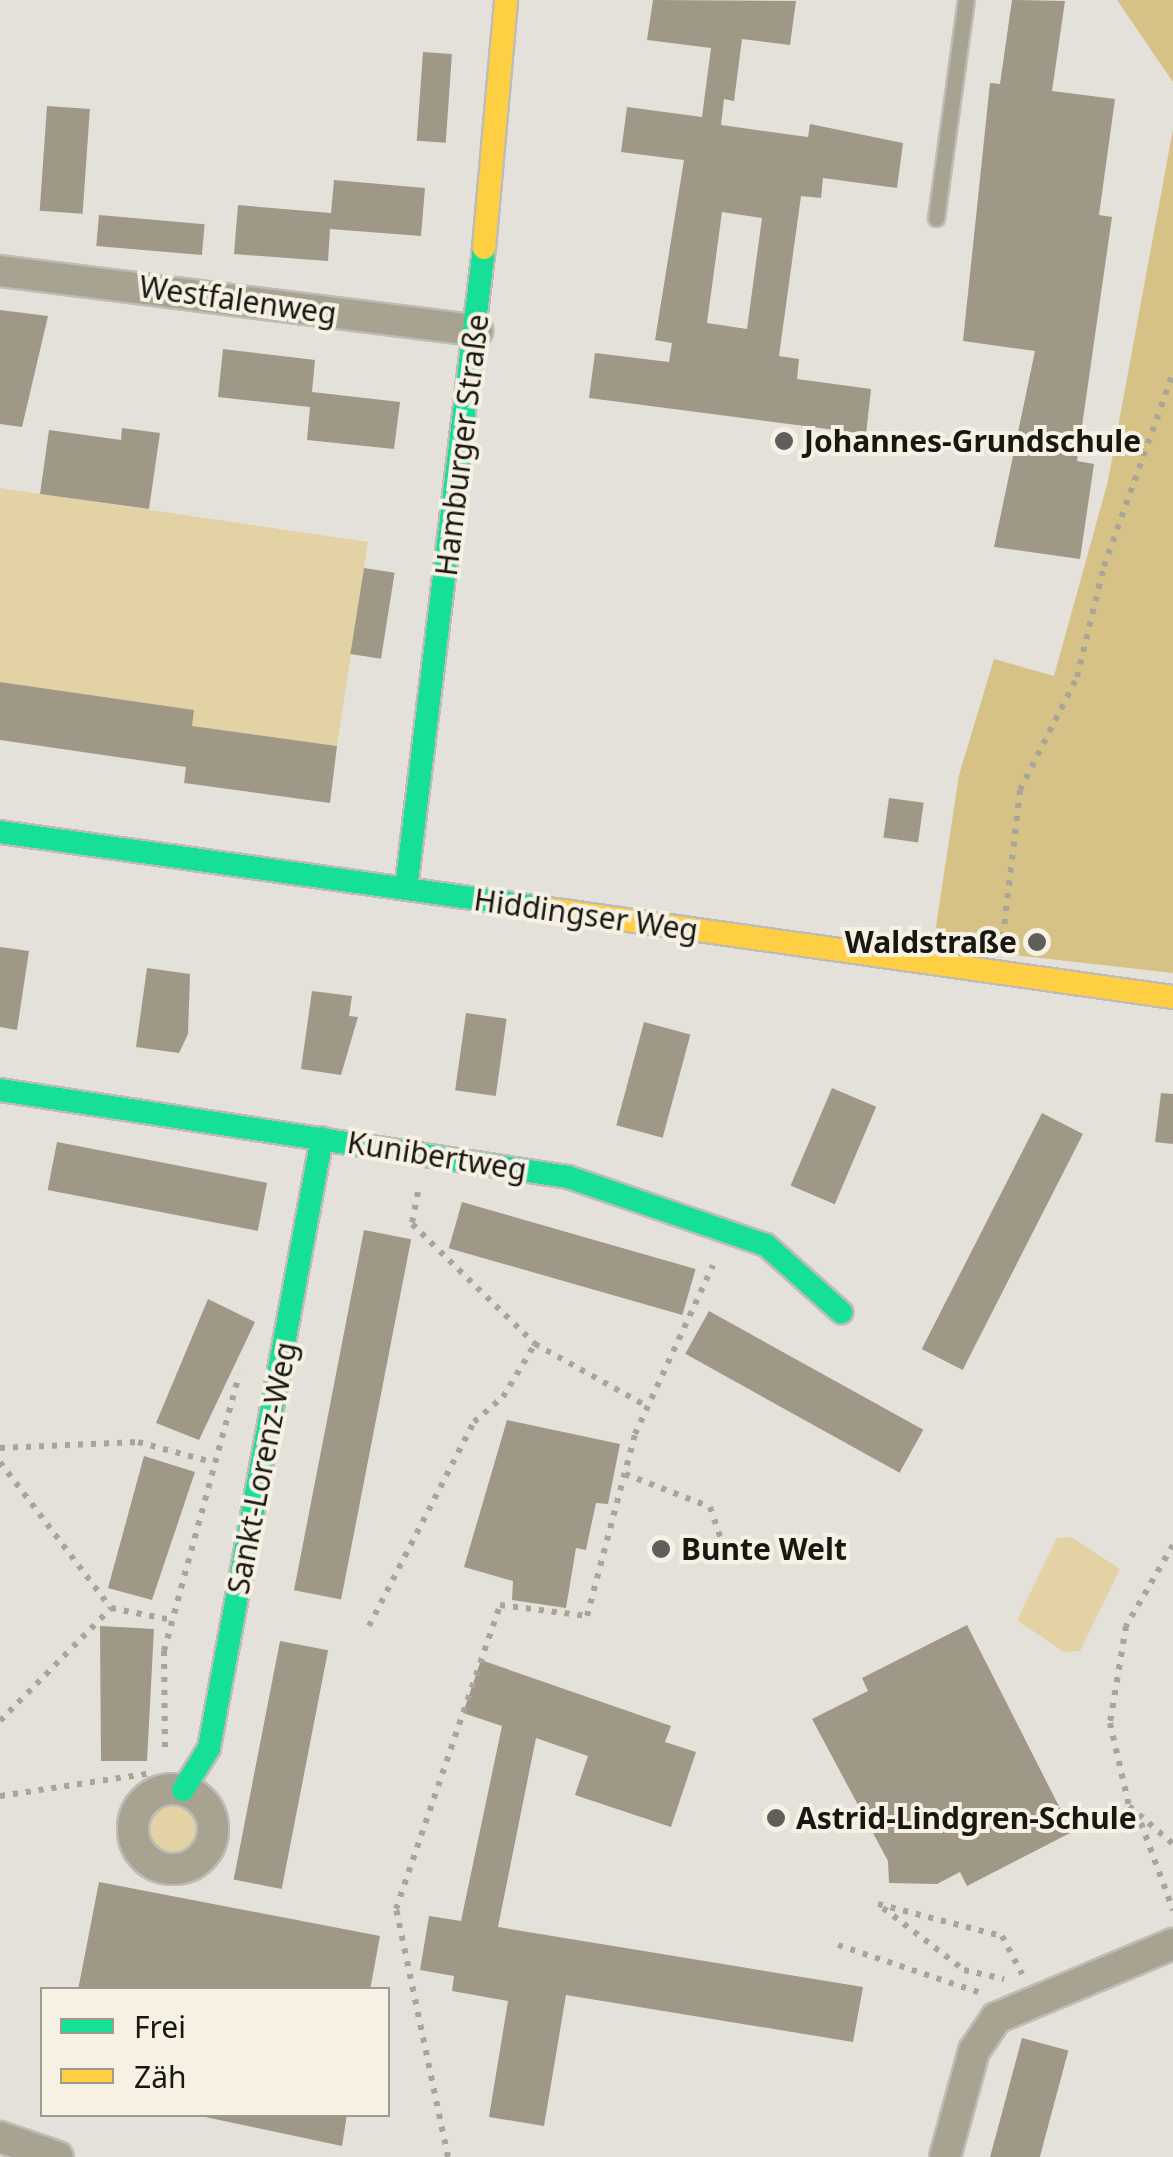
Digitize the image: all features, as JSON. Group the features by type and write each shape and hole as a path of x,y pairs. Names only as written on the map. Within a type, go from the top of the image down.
{"street":[{"name":"Hamburger Straße","path":"406,889 477,330 506,0"},
{"name":"Westfalenweg","path":"0,272 477,330"},
{"name":"Hiddingser Weg","path":"0,832 1173,997"},
{"name":"Kunibertweg","path":"0,1090 424,1151 568,1177 766,1245 841,1312"},
{"name":"Sankt-Lorenz-Weg","path":"175,1783 209,1748 322,1138"},
{"path":"946,2157 980,2037 1010,2010 1173,1944"},
{"path":"0,2137 58,2157"}],"lane":[{"path":"936,218 966,0"}],"path":[{"path":"1004,974 1020,790 1076,677 1104,566 1173,373"},
{"path":"424,1151 412,1224 535,1344 648,1407"},
{"path":"448,2157 396,1909 500,1604 587,1616 625,1474 648,1407 724,1230"},
{"path":"369,1626 474,1422 503,1397 535,1344"},
{"path":"0,1796 175,1783 161,1700 172,1620 232,1386 252,1356"},
{"path":"0,1448 138,1442 212,1462"},
{"path":"0,1462 111,1608 172,1620"},
{"path":"625,1474 710,1507 722,1541"},
{"path":"1173,1545 1133,1610 1113,1681 1116,1760 1170,1891 1173,1910"},
{"path":"0,1722 111,1608"},
{"path":"1141,1823 1173,1844"},
{"path":"988,1976 964,1970 878,1904 1002,1936 1014,1958"},
{"path":"838,1946 1010,2010"}],"shaded area":[{"path":"1117,0 1173,0 1173,82"},
{"path":"1173,129 1173,973 933,946 959,775 994,659 1054,676 1108,481"},
{"path":"0,488 368,542 337,746 192,726 193,710 0,682"},
{"path":"1071,1537 1120,1569 1080,1651 1064,1652 1017,1620 1057,1538"},
{"path":"173,1801 193,1809 201,1829 193,1849 173,1857 153,1849 145,1829 153,1809"}],"building":[{"path":"653,0 796,1 790,45 742,39 734,101 724,99 721,125 808,137 810,124 903,143 897,188 823,178 821,198 801,196 779,356 799,359 797,379 871,389 866,434 589,398 595,353 669,362 672,343 655,340 684,160 621,152 627,107 702,117 711,48 647,40","holes":["722,212 762,218 747,329 707,323"]},
{"path":"1012,0 1065,1 1052,91 1115,99 1099,215 1112,217 1077,461 1094,464 1080,559 994,547 1035,351 963,341 990,83 1000,84"},
{"path":"423,52 452,54 446,143 417,141"},
{"path":"47,106 90,109 83,214 40,211"},
{"path":"334,180 425,188 421,236 330,229 328,261 234,254 238,205 331,213"},
{"path":"99,215 205,224 202,255 96,246"},
{"path":"0,310 48,316 22,427 0,424"},
{"path":"223,349 315,360 312,392 400,402 394,449 307,440 310,407 218,397"},
{"path":"122,428 160,433 149,509 40,494 49,430 121,440"},
{"path":"364,568 395,573 381,659 350,654"},
{"path":"0,682 194,710 192,726 337,746 330,803 184,783 186,767 0,740"},
{"path":"889,798 924,803 918,842 883,838"},
{"path":"0,947 29,951 17,1030 0,1027"},
{"path":"147,968 190,974 188,1034 179,1053 136,1047"},
{"path":"312,991 352,996 349,1016 358,1017 341,1075 301,1069"},
{"path":"466,1013 507,1019 496,1096 455,1090"},
{"path":"644,1022 690,1034 663,1138 616,1125"},
{"path":"832,1088 876,1107 835,1204 791,1186"},
{"path":"1161,1093 1173,1094 1173,1144 1155,1142"},
{"path":"1042,1113 1083,1134 963,1370 922,1349"},
{"path":"57,1142 267,1183 258,1231 48,1190"},
{"path":"462,1202 696,1269 682,1315 449,1248"},
{"path":"364,1230 411,1239 341,1599 294,1590"},
{"path":"208,1299 255,1322 199,1440 156,1423"},
{"path":"709,1311 923,1430 900,1473 685,1354"},
{"path":"507,1420 620,1444 608,1504 596,1503 586,1550 576,1548 566,1608 512,1600 513,1581 464,1567"},
{"path":"144,1456 195,1472 152,1600 108,1588"},
{"path":"967,1625 1072,1832 967,1886 960,1872 937,1884 889,1883 888,1861 812,1719 868,1691 862,1678"},
{"path":"100,1626 154,1629 147,1761 101,1761"},
{"path":"280,1641 328,1650 282,1889 234,1880"},
{"path":"481,1660 671,1726 665,1742 696,1752 671,1827 575,1795 588,1756 536,1738 498,1927 863,1987 853,2042 566,1995 544,2126 489,2117 508,2001 452,1991 454,1976 420,1970 429,1916 461,1921 502,1726 463,1713"},
{"path":"99,1882 380,1936 371,1987 79,1987"},
{"path":"1022,2038 1068,2050 1040,2157 990,2157"},
{"path":"205,2117 347,2117 342,2146"}],"traffic: fast":[{"path":"406,889 484,248"},
{"path":"0,832 542,908"},
{"path":"0,1090 568,1177 766,1245 841,1312"},
{"path":"183,1790 209,1748 322,1138"}],"traffic: slow":[{"path":"484,248 506,0"},
{"path":"542,908 1173,997"}],"place":[{"name":"Johannes-Grundschule","path":"784,441"},
{"name":"Waldstraße","path":"1037,942"},
{"name":"Bunte Welt","path":"661,1549"},
{"name":"Astrid-Lindgren-Schule","path":"776,1818"}]}
